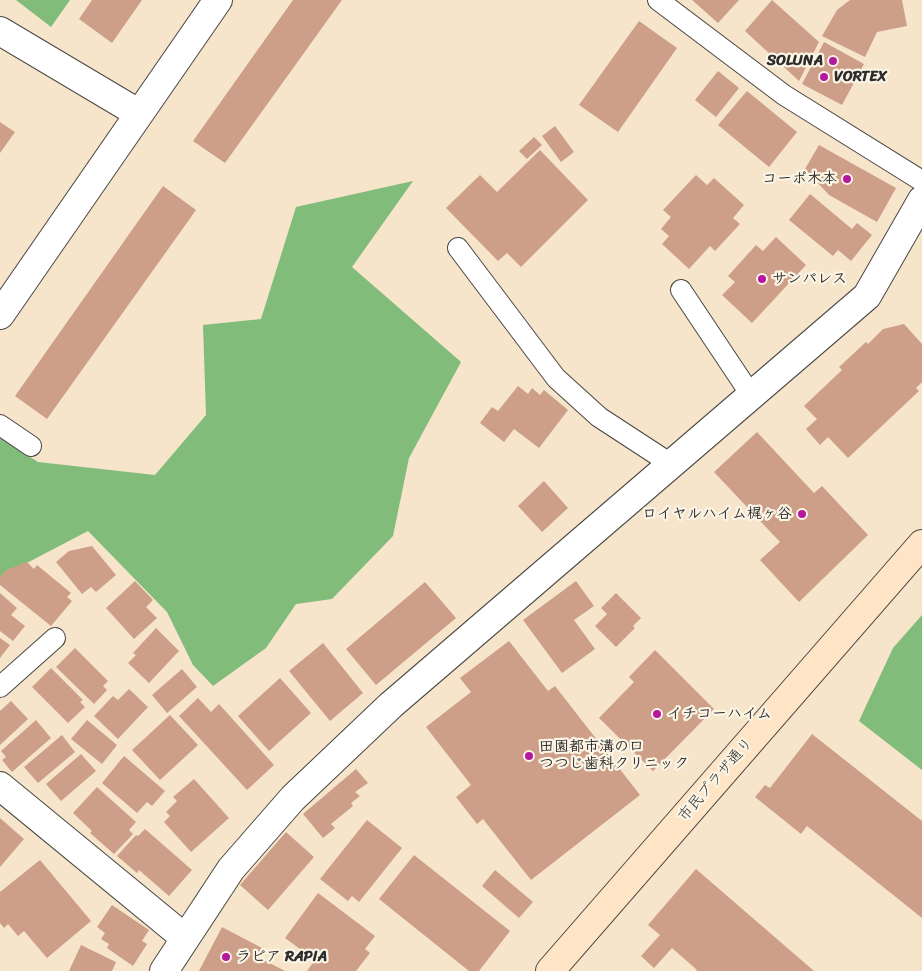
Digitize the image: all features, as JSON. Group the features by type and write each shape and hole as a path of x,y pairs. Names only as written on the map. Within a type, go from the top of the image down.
{"street":[{"path":"0,315 218,0"},
{"path":"0,31 138,113"},
{"path":"164,971 231,869 293,798 391,705 867,296 922,200"},
{"name":"市民プラザ通り","path":"550,971 922,544"},
{"path":"0,786 185,938"}],"lane":[{"path":"658,0 784,95 922,182"},
{"path":"458,248 556,378 599,416 671,464"},
{"path":"681,290 751,395"},
{"path":"0,425 31,446"},
{"path":"0,687 55,638"}],"green space":[{"path":"16,0 70,0 51,27"},
{"path":"413,181 352,267 461,362 409,458 393,536 332,599 296,604 266,648 213,686 193,665 167,612 88,531 0,577 0,438 38,462 155,475 206,415 203,325 261,319 296,207"},
{"path":"922,615 922,770 859,721 893,648"}],"building":[{"path":"92,0 142,0 112,43 79,19"},
{"path":"293,0 342,0 225,163 193,141"},
{"path":"692,0 739,0 718,23"},
{"path":"772,0 819,42 799,81 745,31"},
{"path":"850,0 902,0 907,26 877,32 865,57 822,36 837,10"},
{"path":"639,21 677,48 618,132 579,105"},
{"path":"824,42 864,64 842,105 802,84"},
{"path":"718,71 739,88 716,117 695,100"},
{"path":"747,91 797,132 769,167 718,125"},
{"path":"0,122 15,132 0,153"},
{"path":"555,126 574,152 561,162 542,136"},
{"path":"534,137 542,145 527,159 519,151"},
{"name":"コーポ木本","path":"819,145 896,188 877,222 829,195 805,169"},
{"path":"540,150 588,200 521,267 507,253 498,261 446,208 480,175 497,192"},
{"path":"696,175 707,185 714,178 744,205 733,218 740,224 715,251 710,246 689,269 662,244 669,236 661,229 671,217 663,210"},
{"path":"163,186 196,210 47,419 15,396"},
{"path":"810,194 852,229 857,223 872,235 851,261 838,250 833,256 789,220"},
{"name":"サンパレス","path":"776,237 806,265 752,323 722,295 735,282 728,276 756,245 763,251"},
{"path":"904,324 922,344 922,382 916,388 919,391 848,458 828,437 820,445 806,429 817,419 804,406 842,370 839,367 866,342 868,344 883,329"},
{"path":"518,386 528,394 532,388 540,395 544,390 568,410 539,448 514,429 504,442 480,423 492,407 498,411"},
{"name":"ロイヤルハイム梶ヶ谷","path":"757,432 814,493 822,486 868,535 799,602 760,560 780,542 714,472"},
{"path":"544,481 568,508 542,532 518,506"},
{"path":"92,546 116,575 96,592 91,587 82,594 56,562 69,551"},
{"path":"27,562 34,569 37,565 71,593 67,597 72,601 51,626 0,585 0,577 6,570"},
{"path":"135,581 153,600 146,607 157,618 134,639 106,608"},
{"path":"576,581 594,606 574,620 595,649 562,673 523,620"},
{"path":"425,582 456,618 376,685 346,649"},
{"path":"0,593 17,608 11,615 25,626 13,641 0,631"},
{"path":"616,593 641,618 633,626 635,628 616,647 595,626 607,614 601,608"},
{"path":"156,628 179,651 149,683 128,663 136,655 133,653"},
{"path":"0,638 10,645 0,658"},
{"name":"田園都市溝の口 つつじ歯科クリニック","path":"509,641 548,691 555,686 640,795 531,880 483,819 477,824 456,797 471,785 426,727 471,692 460,678"},
{"path":"323,643 363,693 330,721 289,671"},
{"path":"75,648 108,681 103,686 107,690 94,704 56,667"},
{"name":"イチコーハイム","path":"655,650 714,709 653,771 599,718 634,682 629,677"},
{"path":"51,668 83,700 80,702 85,707 68,723 32,687"},
{"path":"182,669 197,687 167,713 152,695"},
{"path":"280,678 311,713 269,751 238,716"},
{"path":"129,689 148,707 118,739 94,716 113,696 118,700"},
{"path":"198,698 211,712 219,704 274,765 247,790 179,716"},
{"path":"11,701 28,719 0,745 0,711"},
{"path":"170,715 198,745 160,780 132,750"},
{"path":"36,720 51,738 12,772 2,760 6,757 1,751"},
{"path":"87,720 117,745 102,764 71,739"},
{"path":"812,734 922,821 922,918 807,826 801,834 755,797 765,785 770,788"},
{"path":"62,735 75,752 38,783 24,767"},
{"path":"81,754 96,771 61,801 46,784"},
{"path":"124,756 165,791 152,806 147,802 137,813 102,783"},
{"path":"356,769 368,783 355,792 360,796 351,803 353,806 331,824 335,828 323,838 303,814"},
{"path":"194,779 229,818 191,852 164,822 170,816 166,812 177,801 173,797"},
{"path":"97,787 136,822 129,830 133,834 114,854 90,833 92,831 73,813"},
{"path":"0,818 24,839 0,867"},
{"path":"367,820 402,848 359,902 352,896 348,901 320,879"},
{"path":"145,829 192,870 169,896 139,870 137,873 117,856 136,835 138,836"},
{"path":"286,832 314,857 268,910 240,885"},
{"path":"414,855 510,931 479,971 469,971 379,899"},
{"path":"40,860 91,921 47,958 24,931 18,936 8,924 4,928 0,923 0,892"},
{"path":"696,869 814,971 696,971 672,948 654,968 641,956 660,935 648,925"},
{"path":"495,870 533,902 519,918 482,886"},
{"path":"318,893 375,936 365,949 370,953 356,971 307,971 315,960 285,938"},
{"path":"112,905 149,930 142,941 147,944 133,966 107,948 109,944 101,939 105,933 97,927"},
{"path":"222,927 262,948 258,957 285,971 199,971"},
{"path":"81,945 116,962 112,971 69,971"}],"place":[{"name":"SOLUNA","path":"833,61"},
{"name":"VORTEX","path":"824,77"},
{"name":"コーポ木本","path":"847,179"},
{"name":"サンパレス","path":"762,279"},
{"name":"ロイヤルハイム梶ヶ谷","path":"802,514"},
{"name":"イチコーハイム","path":"657,714"},
{"name":"田園都市溝の口 つつじ歯科クリニック","path":"529,756"},
{"name":"ラピア RAPIA","path":"226,957"}]}
